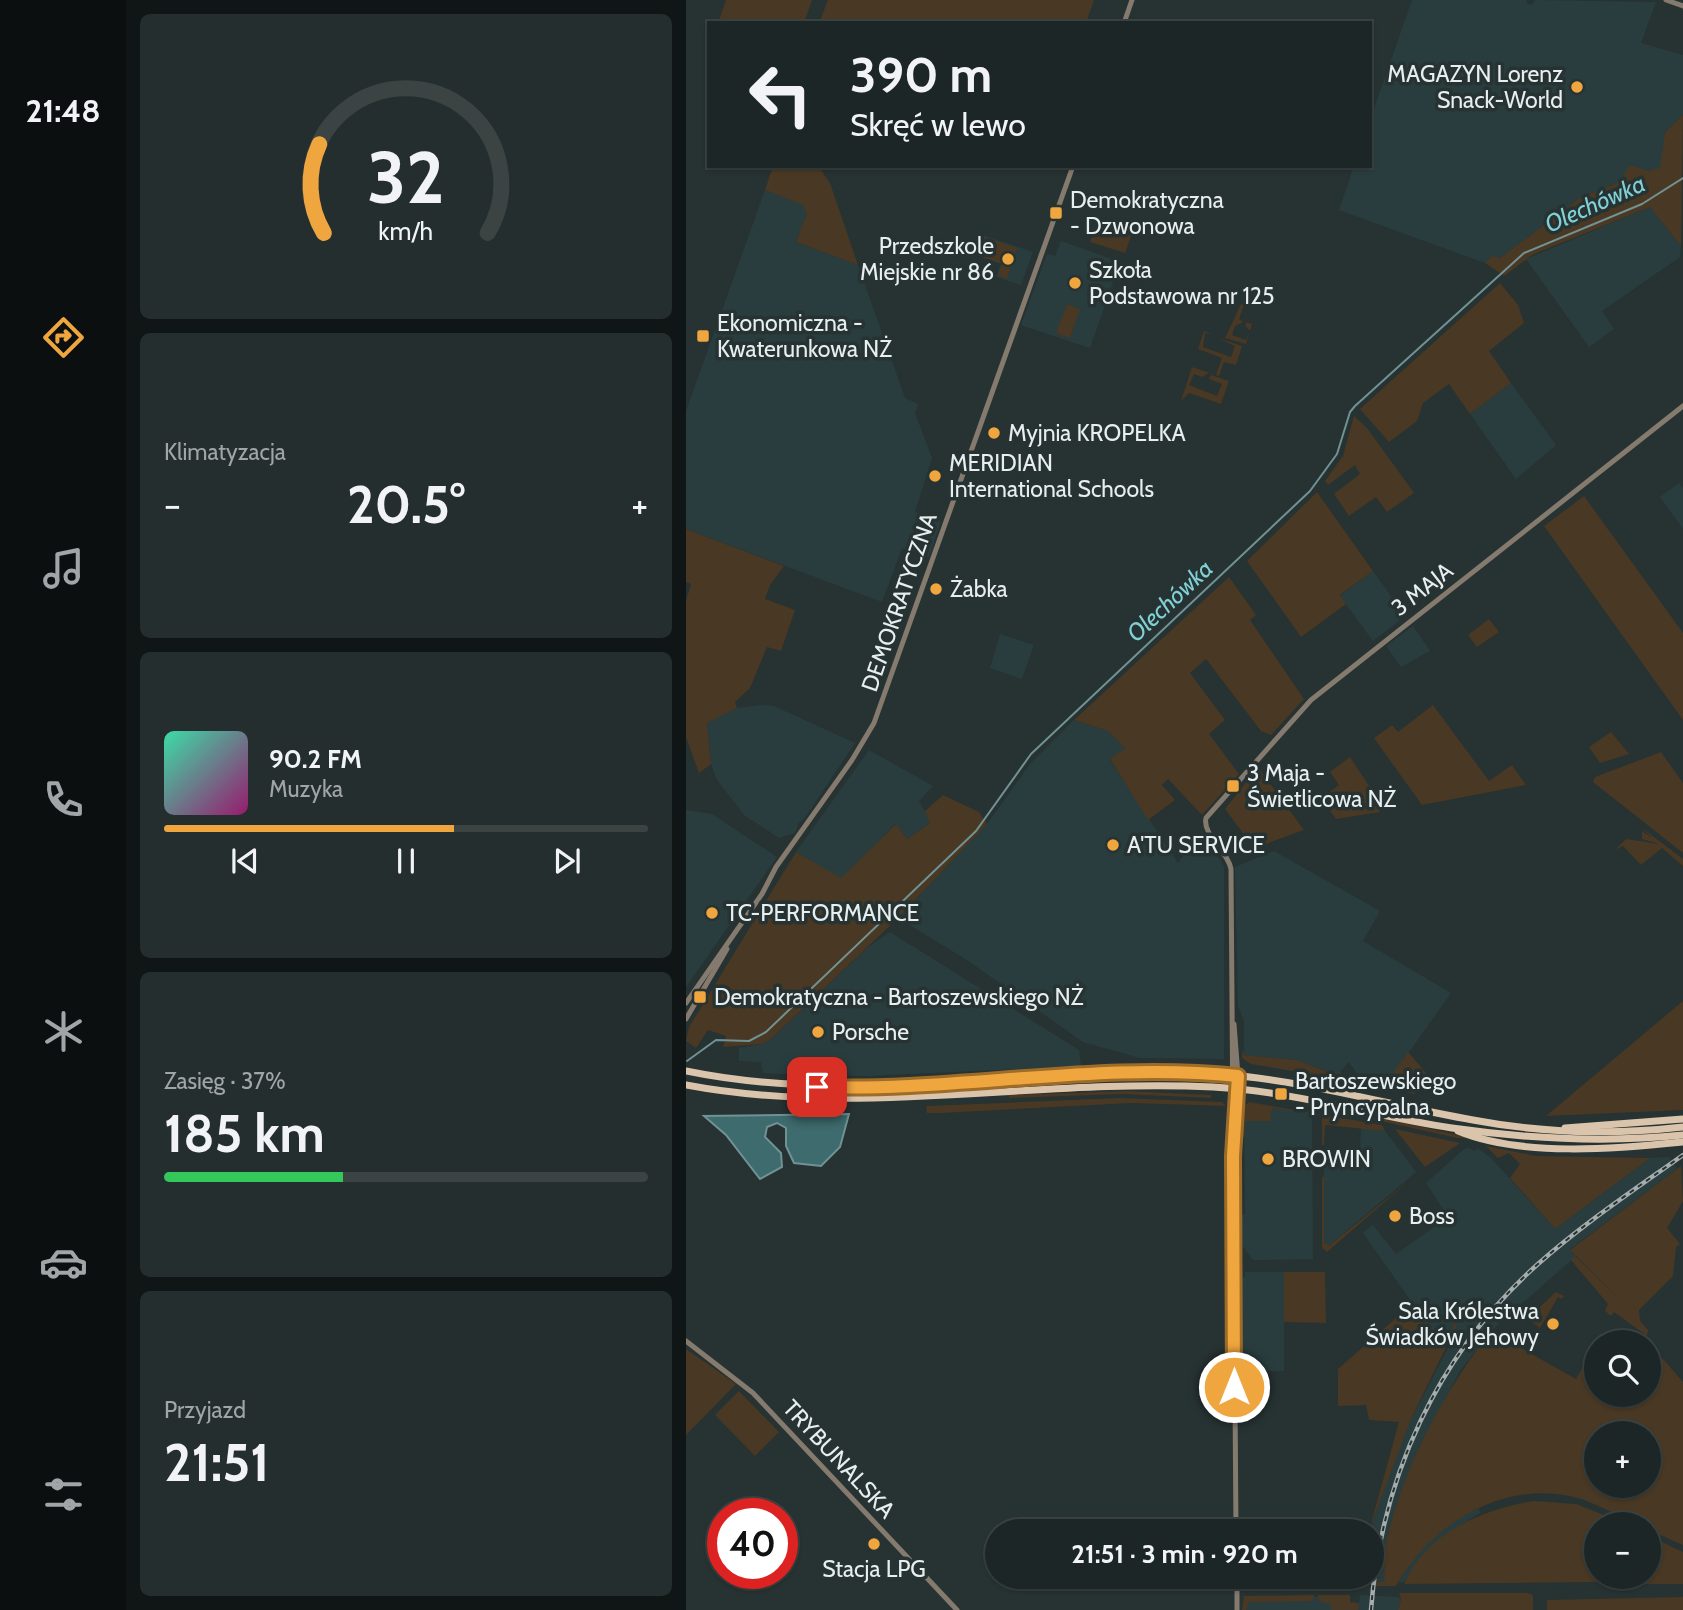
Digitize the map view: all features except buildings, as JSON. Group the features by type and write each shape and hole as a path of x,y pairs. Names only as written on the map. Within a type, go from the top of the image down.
{"main road":[{"path":"686,1071 752,1081 841,1088 1153,1072 1235,1076 1312,1085 1472,1120 1551,1129 1617,1132 1683,1127"},
{"path":"686,1085 740,1094 841,1099 1060,1087 1172,1085 1235,1088 1311,1098 1451,1128 1502,1143 1533,1147 1683,1142"},
{"path":"1551,1129 1683,1119"},
{"path":"1451,1128 1573,1139 1683,1135"}],"street":[{"path":"1125,21 1132,0"},
{"path":"1666,0 1683,6"},
{"name":"DEMOKRATYCZNA","path":"686,1019 776,867 852,760 874,723 1072,168"},
{"name":"3 MAJA","path":"1235,1076 1229,862 1204,823 1210,812 1311,700 1683,406"},
{"name":"DEMOKRATYCZNA","path":"686,1003 730,942"},
{"path":"1235,1076 1233,1144 1236,1519"},
{"name":"TRYBUNALSKA","path":"686,1341 753,1393 957,1610"},
{"path":"1237,1589 1237,1610"}],"shaded area":[{"path":"726,0 812,0 805,21 719,21"},
{"path":"828,0 1094,0 1087,21 820,21"},
{"path":"1412,0 1527,0 1526,3 1532,5 1535,0 1656,2 1641,43 1683,55 1683,115 1665,132 1661,168 1581,197 1500,258 1492,256 1485,263 1339,210 1353,168 1372,168 1372,114"},
{"path":"1683,115 1681,246 1650,207 1532,255 1504,276 1485,263 1492,256 1500,258 1581,197 1620,182 1630,165 1648,171 1660,168 1665,132"},
{"path":"772,168 819,168 830,183 858,265 796,242 807,213 803,205 765,190"},
{"path":"765,190 804,205 807,213 796,242 858,265 905,398 918,404 915,413 932,458 915,512 941,521 929,557 902,548 882,602 686,529 686,411"},
{"path":"1650,207 1681,246 1680,257 1602,311 1614,329 1589,347 1526,259"},
{"path":"1096,224 1131,236 1125,253 1090,242"},
{"name":"Przedszkole Miejskie nr 86","path":"980,234 1033,252 1021,285 996,277 1001,264 972,254"},
{"path":"981,236 1017,248 1007,279 998,276 1002,264 974,254"},
{"name":"Szkoła Podstawowa nr 125","path":"1061,241 1117,261 1119,265 1090,348 1021,325 1047,254 1055,256"},
{"path":"1500,283 1518,305 1524,323 1489,351 1511,383 1470,414 1449,384 1423,403 1417,421 1389,442 1360,409"},
{"path":"1067,304 1080,309 1070,338 1056,333"},
{"path":"1241,304 1244,305 1239,319 1243,322 1235,326 1232,335 1246,340 1250,332 1246,344 1225,338"},
{"path":"1247,322 1252,324 1250,331 1245,325"},
{"path":"1204,331 1212,334 1205,333 1203,347 1231,357 1235,346 1218,338 1242,346 1236,365 1224,362 1219,376 1208,373 1203,377 1194,374 1189,385 1217,396 1222,384 1209,379 1211,375 1229,381 1221,404 1189,393 1181,401 1192,367 1216,375 1222,358 1198,349"},
{"path":"1511,383 1556,445 1516,479 1470,414"},
{"path":"1354,416 1367,428 1414,493 1387,512 1376,497 1349,516 1334,494 1360,474 1355,465 1328,485 1325,481 1343,456"},
{"path":"1679,483 1683,488 1683,529 1660,497"},
{"path":"1317,492 1373,571 1340,595 1346,604 1301,637 1247,561"},
{"path":"1584,496 1683,633 1683,720 1544,526"},
{"path":"686,529 784,566 770,585 765,599 795,610 781,651 767,647 750,688 735,702 737,708 707,723 711,764 699,773 686,737 686,601 691,584 686,582"},
{"path":"1373,571 1405,616 1373,641 1340,596"},
{"path":"1229,577 1256,615 1250,620 1304,699 1271,735 1261,731 1206,659 1190,673 1225,720 1209,734 1239,774 1202,815 1168,779 1162,785 1175,800 1148,820 1110,759 1125,748 1108,731 1074,720"},
{"path":"1489,619 1499,632 1477,647 1468,635"},
{"path":"1413,626 1430,651 1401,667 1386,646"},
{"path":"1000,634 1034,645 1022,679 990,668"},
{"path":"1433,705 1489,781 1512,765 1526,785 1422,805 1374,738 1392,725 1398,732"},
{"path":"774,706 855,743 804,819 799,822 795,833 779,838 744,815 717,780 711,764 707,723 737,708"},
{"path":"1074,720 1108,731 1125,748 1110,760 1178,863 1202,831 1224,866 1224,1059 1140,1058 1083,1042 967,960 898,918 987,824 1030,764"},
{"path":"1611,732 1629,754 1600,763 1589,747"},
{"path":"869,750 933,786 919,801 931,822 907,839 895,824 841,879 796,852"},
{"path":"1661,752 1683,783 1683,853 1593,782 1595,777"},
{"path":"1350,757 1382,806 1380,812 1336,819 1321,798 1339,785 1330,772"},
{"path":"1258,767 1304,830 1254,848 1225,809"},
{"path":"943,795 979,812 987,824 898,918 772,1038 762,1044 723,1047 726,1036 708,1030 696,1048 686,1041 689,1027 796,852 841,878 896,824 907,839 930,823 925,811"},
{"path":"686,810 712,814 777,857 686,987"},
{"path":"1642,828 1683,859 1683,866 1662,848 1641,865 1623,846 1615,850 1626,839 1660,844 1642,839 1642,831 1652,838"},
{"path":"1274,851 1380,911 1363,941 1451,993 1385,1086 1360,1078 1349,1062 1337,1075 1297,1060 1244,1055 1244,1021 1238,1006 1235,867"},
{"path":"890,932 1079,1050 1081,1066 866,1076 763,1073 761,1062 739,1061 739,1048 762,1044 772,1038 868,947"},
{"path":"1683,1001 1683,1110 1546,1116"},
{"path":"1242,1049 1244,1055 1297,1060 1336,1075 1340,1071 1346,1080 1357,1086 1316,1075 1251,1064 1242,1058"},
{"path":"1408,1052 1433,1081 1414,1094 1369,1084 1368,1081 1385,1085"},
{"path":"1127,1091 1211,1095 1211,1098 1122,1094 1009,1098 1009,1095"},
{"path":"1119,1098 1222,1102 1226,1106 1131,1103 927,1113 926,1106"},
{"path":"1249,1102 1382,1125 1385,1131 1325,1125 1322,1145 1322,1115 1272,1108 1270,1121 1245,1121 1245,1137 1242,1137 1242,1107"},
{"path":"1295,1102 1337,1108 1471,1138 1457,1138"},
{"path":"1271,1108 1312,1112 1313,1259 1253,1260 1241,1244 1241,1215 1245,1214 1244,1121"},
{"path":"1361,1127 1385,1131 1416,1172 1330,1245 1324,1243 1324,1150 1360,1151"},
{"path":"1395,1129 1460,1143 1425,1167"},
{"path":"1486,1146 1536,1156 1650,1158 1555,1229 1510,1178 1520,1164 1509,1153 1498,1158"},
{"path":"1478,1148 1492,1159 1555,1229 1650,1158 1669,1157 1677,1169 1570,1249 1576,1256 1491,1331 1460,1371 1416,1454 1387,1540 1384,1582 1384,1519 1374,1519 1394,1459 1410,1421 1452,1340 1456,1324 1446,1345 1432,1331 1363,1233 1373,1225 1396,1254 1448,1217 1426,1183 1464,1149 1475,1151"},
{"path":"1681,1166 1683,1201 1667,1228 1680,1244 1676,1247 1673,1276 1639,1310 1640,1321 1648,1330 1639,1330 1614,1312 1611,1316 1605,1311 1608,1304 1571,1260 1575,1256 1620,1300 1570,1250"},
{"path":"1324,1176 1324,1243 1330,1245 1410,1180 1327,1252 1322,1247"},
{"path":"1245,1272 1284,1272 1284,1371 1246,1371 1246,1356 1242,1356 1241,1277 1245,1277"},
{"path":"1284,1272 1325,1272 1326,1323 1284,1322"},
{"path":"1556,1292 1564,1296 1562,1299 1558,1297 1540,1328 1529,1320 1530,1316"},
{"path":"1413,1303 1445,1344 1458,1316 1456,1327 1410,1421 1373,1519 1399,1422 1369,1420 1366,1405 1338,1406 1338,1369"},
{"path":"1491,1331 1576,1379 1584,1365 1584,1407 1661,1407 1661,1357 1683,1382 1683,1545 1661,1535 1661,1512 1611,1512 1578,1498 1551,1493 1524,1494 1498,1500 1450,1525 1411,1563 1396,1586 1384,1586 1387,1539 1404,1483 1428,1429 1457,1379"},
{"path":"686,1349 736,1384 686,1435"},
{"path":"739,1391 779,1432 755,1456 715,1415"},
{"path":"1533,1501 1576,1504 1596,1512 1584,1512 1584,1582 1404,1584 1414,1566 1441,1537 1476,1518"},
{"path":"1479,1508 1480,1513 1445,1535 1404,1582 1398,1583 1411,1561 1432,1538 1456,1519"},
{"path":"1661,1542 1683,1552 1683,1584 1661,1584"},
{"path":"1399,1593 1527,1593 1533,1595 1533,1610 1398,1610 1401,1599"},
{"path":"1315,1595 1311,1601 1249,1602 1246,1610 1242,1610 1244,1596"},
{"path":"1318,1595 1350,1595 1350,1602 1359,1603 1358,1610 1331,1610 1331,1604 1319,1601"},
{"path":"1360,1595 1401,1599 1398,1610 1358,1610"},
{"path":"1245,1597 1331,1597 1331,1610 1243,1610"},
{"path":"1683,1597 1683,1610 1547,1610 1547,1600"}],"water":[{"path":"849,1114 840,1147 821,1166 794,1163 786,1146 786,1128 777,1123 767,1127 765,1137 781,1153 782,1167 760,1179 726,1135 704,1116"}],"waterway":[{"name":"Olechówka","path":"687,1061 716,1040 749,1041 766,1032 976,831 1031,754 1310,491 1337,454 1350,412 1355,406 1524,253 1642,204 1683,178"}],"railway":[{"path":"1371,1610 1387,1512 1402,1466 1421,1420 1471,1337 1503,1299 1555,1249 1683,1155"}],"place":[{"name":"MAGAZYN Lorenz Snack-World","path":"1577,87"},
{"name":"Demokratyczna - Dzwonowa","path":"1056,213"},
{"name":"Przedszkole Miejskie nr 86","path":"1008,259"},
{"name":"Szkoła Podstawowa nr 125","path":"1075,283"},
{"name":"Ekonomiczna - Kwaterunkowa NŻ","path":"703,336"},
{"name":"Myjnia KROPELKA","path":"994,433"},
{"name":"MERIDIAN International Schools","path":"935,476"},
{"name":"Żabka","path":"936,589"},
{"name":"3 Maja - Świetlicowa NŻ","path":"1233,786"},
{"name":"A'TU SERVICE","path":"1113,845"},
{"name":"TC-PERFORMANCE","path":"712,913"},
{"name":"Demokratyczna - Bartoszewskiego NŻ","path":"700,997"},
{"name":"Porsche","path":"818,1032"},
{"name":"Bartoszewskiego - Pryncypalna","path":"1281,1094"},
{"name":"BROWIN","path":"1268,1159"},
{"name":"Boss","path":"1395,1216"},
{"name":"Sala Królestwa Świadków Jehowy","path":"1553,1324"},
{"name":"Stacja LPG","path":"874,1544"}],"route":[{"path":"817,1087 874,1087 1153,1072 1238,1076 1238,1116 1233,1144 1234,1387"}]}
